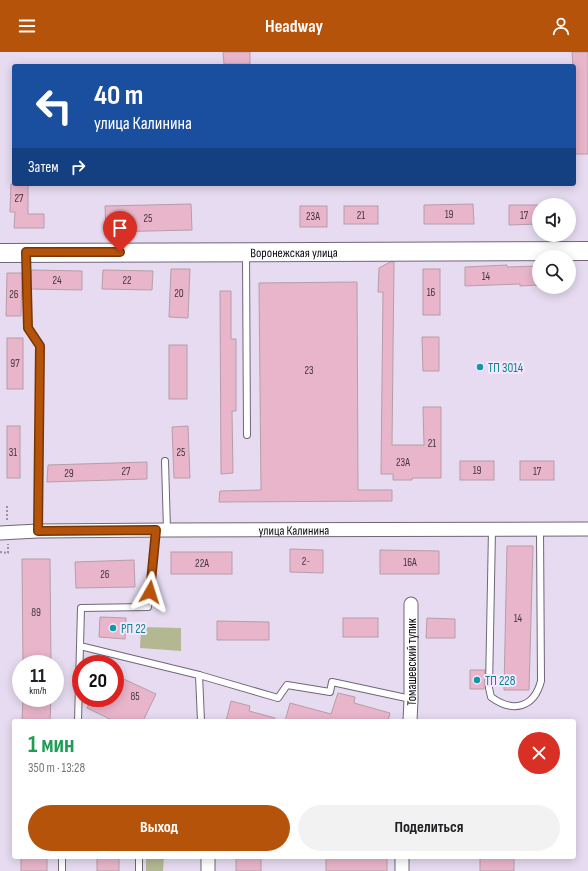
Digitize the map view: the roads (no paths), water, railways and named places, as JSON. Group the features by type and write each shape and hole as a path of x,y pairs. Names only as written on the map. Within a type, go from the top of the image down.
{"street":[{"name":"Воронежская улица","path":"0,253 588,251"},
{"name":"улица Калинина","path":"0,533 38,531 161,530 588,529"},
{"name":"Томашевский тупик","path":"410,719 411,604"},
{"path":"208,859 208,871"},
{"path":"402,859 402,871"}],"lane":[{"path":"26,252 28,328 40,346 38,531"},
{"path":"246,252 247,435"},
{"path":"78,719 81,608 148,607 161,530 165,461"},
{"path":"492,529 489,688 491,697 498,703 510,706 525,704 538,692 541,681 540,530"},
{"path":"80,646 199,675 278,698 287,685 330,692 332,682 411,700"},
{"path":"199,675 201,719"},
{"path":"62,859 62,871"},
{"path":"139,859 139,871"}],"place":[{"name":"ТП 3014","path":"480,367"},
{"name":"РП 22","path":"113,628"},
{"name":"ТП 228","path":"477,680"}]}
